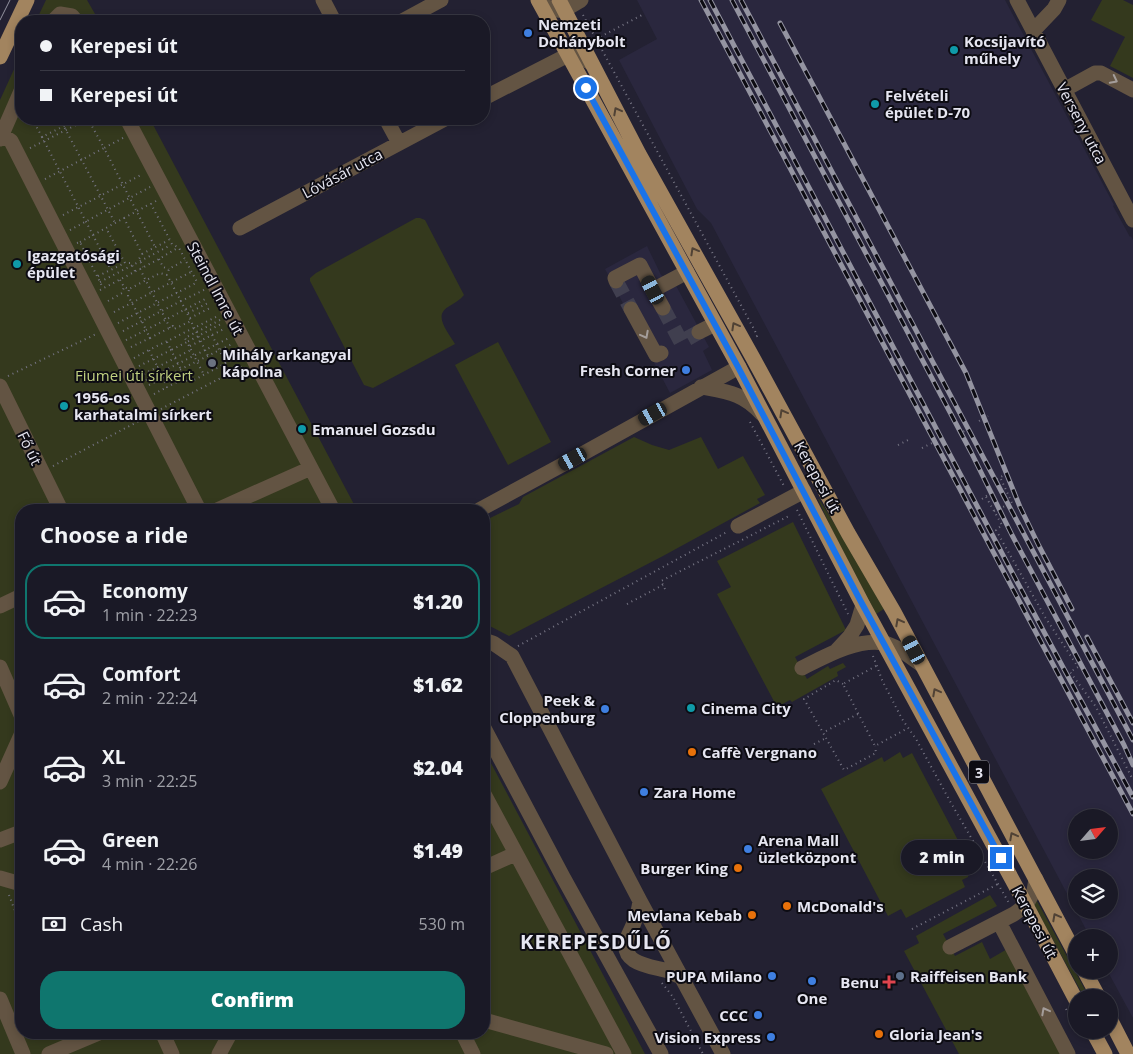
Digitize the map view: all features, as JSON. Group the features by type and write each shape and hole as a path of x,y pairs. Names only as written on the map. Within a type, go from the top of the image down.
{"main road":[{"path":"19,15 26,0"},
{"name":"Kerepesi út","path":"539,0 765,417 863,605 1070,989"},
{"name":"Kerepesi út","path":"570,3 591,63 848,533 894,612 1068,940"},
{"path":"0,57 15,24"},
{"path":"1118,1035 1128,1054"},
{"path":"1097,1039 1105,1054"}],"street":[{"path":"323,0 331,15"},
{"path":"413,15 442,0"},
{"path":"539,0 552,10 570,3"},
{"name":"Verseny utca","path":"1017,0 1133,220"},
{"path":"1033,31 1054,9 1059,0"},
{"path":"490,95 568,54 579,56 591,63"},
{"path":"1064,90 1095,73 1101,73 1133,90"},
{"path":"15,105 1,137 11,141 115,328 196,504"},
{"name":"Steindl Imre út","path":"130,125 203,283 311,468 330,504"},
{"path":"389,125 399,143"},
{"name":"Lóvásár utca","path":"240,228 433,125"},
{"path":"615,279 640,265 663,308"},
{"path":"653,290 687,272"},
{"path":"631,309 656,356 661,353"},
{"path":"699,332 715,324"},
{"path":"490,504 738,367"},
{"name":"Fő út","path":"4,380 57,504"},
{"path":"701,388 724,391 743,397 765,417"},
{"path":"230,504 311,468"},
{"path":"738,526 804,491"},
{"path":"0,606 15,599"},
{"path":"836,651 857,625 863,605"},
{"path":"490,641 512,656 640,902 722,1054"},
{"path":"802,668 836,651 866,642 884,643 900,650 922,665"},
{"path":"0,666 15,701"},
{"path":"490,739 563,877 661,1054"},
{"path":"0,782 15,748"},
{"path":"490,806 624,1054"},
{"path":"0,840 15,834"},
{"path":"490,865 515,854"},
{"path":"1,878 15,882"},
{"path":"950,947 1014,914 1026,905 1034,891 1036,879"},
{"path":"640,902 639,911 626,940 627,950 635,961 643,966 670,972 682,977"},
{"path":"999,922 1068,1054"},
{"path":"632,927 645,924 654,927"},
{"path":"652,968 665,947"},
{"path":"0,999 15,1035"},
{"path":"490,1022 606,1054"},
{"path":"17,1039 23,1054"},
{"path":"50,1054 85,1039"},
{"path":"165,1039 172,1054"},
{"path":"219,1054 227,1039"},
{"path":"466,1039 473,1054"}],"path":[{"path":"570,3 587,20 757,336"},
{"path":"596,39 644,14"},
{"path":"36,125 111,270"},
{"path":"27,150 76,125"},
{"path":"91,125 155,247"},
{"path":"42,137 64,126 115,223"},
{"path":"42,180 123,138"},
{"path":"61,216 142,174"},
{"path":"68,230 150,188 146,181"},
{"path":"80,242 157,201"},
{"path":"151,204 172,244"},
{"path":"124,218 142,254"},
{"path":"106,228 125,263"},
{"path":"143,267 139,259 142,254 170,240"},
{"path":"100,282 172,244 184,243"},
{"path":"103,288 159,259 184,243"},
{"path":"184,243 185,260 191,272 203,283"},
{"path":"159,259 163,267 169,269"},
{"path":"167,275 169,269 185,260"},
{"path":"98,276 125,263 131,263 135,271"},
{"path":"120,280 124,287 129,289 160,273 163,267"},
{"path":"140,269 170,328"},
{"path":"112,313 191,272"},
{"path":"160,273 167,275 208,356"},
{"path":"115,328 142,321 162,311 181,301 203,283"},
{"path":"4,380 115,328 137,313 177,293 203,283"},
{"path":"106,302 122,293 124,287"},
{"path":"128,296 129,289"},
{"path":"122,293 128,296 150,338"},
{"path":"124,341 208,297"},
{"path":"187,314 210,302"},
{"path":"128,349 173,326 174,329 212,307"},
{"path":"132,359 217,316"},
{"path":"185,338 220,320"},
{"path":"136,367 222,324"},
{"path":"189,346 224,329"},
{"path":"183,334 204,375"},
{"path":"212,335 226,364"},
{"path":"143,381 229,338"},
{"path":"166,342 188,383 238,358 235,351"},
{"path":"146,387 232,344"},
{"path":"149,350 167,387"},
{"path":"140,375 191,350"},
{"path":"151,395 185,378"},
{"path":"979,421 988,416"},
{"path":"959,434 970,428"},
{"path":"922,448 944,437"},
{"path":"898,445 910,439"},
{"path":"997,479 1004,474"},
{"path":"994,511 1012,502 1000,477"},
{"path":"982,499 989,494"},
{"path":"986,497 1002,525 996,530 1045,616 1078,667 1070,672 1096,707 1133,780"},
{"path":"665,589 661,581 789,516"},
{"path":"507,652 738,526"},
{"path":"627,604 663,585"},
{"path":"842,684 877,666"},
{"path":"836,680 842,684 858,714 875,746 876,753 844,770 804,698 836,680"},
{"path":"826,731 858,714"},
{"path":"875,746 908,728"},
{"path":"814,744 826,738"},
{"path":"1,878 15,912"},
{"path":"912,928 998,884"},
{"path":"652,968 673,997 704,1054"}],"shaded area":[{"path":"637,0 1005,0 1113,206 1133,240 1133,1018 1112,979 1118,979 1118,929 1086,929 1080,919 1118,919 1118,869 1068,869 1068,896 711,223 697,209 619,60 657,39"},
{"path":"647,246 661,275 674,282 709,347 703,351 712,370 670,393 605,269"}],"green space":[{"path":"46,0 87,0 96,15 39,15"},
{"path":"1102,0 1123,0 1133,5 1133,78 1110,66 1125,37 1091,20"},
{"name":"Fiumei úti sírkert","path":"15,67 15,125 153,125 354,504 15,504 15,1039 490,1039 490,761 645,1054 0,1054 0,100"},
{"path":"416,218 425,220 464,295 448,307 442,315 443,324 455,344 373,388 364,385 310,278"},
{"path":"498,342 551,442 508,465 455,365"},
{"path":"634,437 669,450 701,437 718,469 743,456 765,495 757,499 760,503 509,636 490,626 490,518 519,504 523,497"},
{"path":"818,499 851,550 884,609 876,614 831,528"},
{"path":"793,522 846,630 795,657 807,679 828,666 830,669 843,663 846,667 837,672 838,676 792,702 790,700 777,707 717,594 731,587 717,561"},
{"path":"900,752 903,758 912,753 970,863 968,877 962,880 965,887 906,918 901,909 888,916 821,789 882,757 884,762"},
{"path":"990,895 997,906 943,934 955,956 982,942 990,959 1009,948 1063,1054 959,1054 904,951 919,943 916,936"},
{"path":"1037,901 1068,958 1068,968 1033,903"},
{"path":"1074,979 1079,979 1085,989 1080,989"}],"tunnel":[{"path":"616,281 631,309"},
{"path":"663,308 681,342 699,332"}],"tram line":[{"path":"0,20 10,0"}],"railway":[{"path":"701,0 1133,814"},
{"path":"710,0 1023,593 1133,797"},
{"path":"732,0 971,452 1012,535 1133,765"},
{"path":"741,0 1133,740"},
{"path":"780,23 966,373 1020,507 1072,609"},
{"path":"1087,637 1133,723"}],"place":[{"name":"Nemzeti Dohánybolt","path":"528,33"},
{"name":"Kocsijavító műhely","path":"954,50"},
{"name":"Felvételi épület D-70","path":"875,104"},
{"name":"Igazgatósági épület","path":"17,264"},
{"name":"Mihály arkangyal kápolna","path":"212,363"},
{"name":"Fresh Corner","path":"686,370"},
{"name":"1956-os karhatalmi sírkert","path":"64,406"},
{"name":"Emanuel Gozsdu","path":"302,429"},
{"name":"Cinema City","path":"691,708"},
{"name":"Peek & Cloppenburg","path":"605,709"},
{"name":"Caffè Vergnano","path":"692,752"},
{"name":"Zara Home","path":"644,792"},
{"name":"Arena Mall üzletközpont","path":"748,849"},
{"name":"Burger King","path":"738,868"},
{"name":"McDonald's","path":"787,906"},
{"name":"Mevlana Kebab","path":"752,915"},
{"name":"PUPA Milano","path":"772,976"},
{"name":"Raiffeisen Bank","path":"900,976"},
{"name":"One","path":"812,981"},
{"name":"Benu","path":"889,982"},
{"name":"CCC","path":"758,1015"},
{"name":"Gloria Jean's","path":"879,1034"},
{"name":"Vision Express","path":"771,1037"}],"district":[{"name":"KEREPESDŰLŐ","path":"596,941"}],"route":[{"path":"586,88 738,367 860,600 1001,858"}]}
